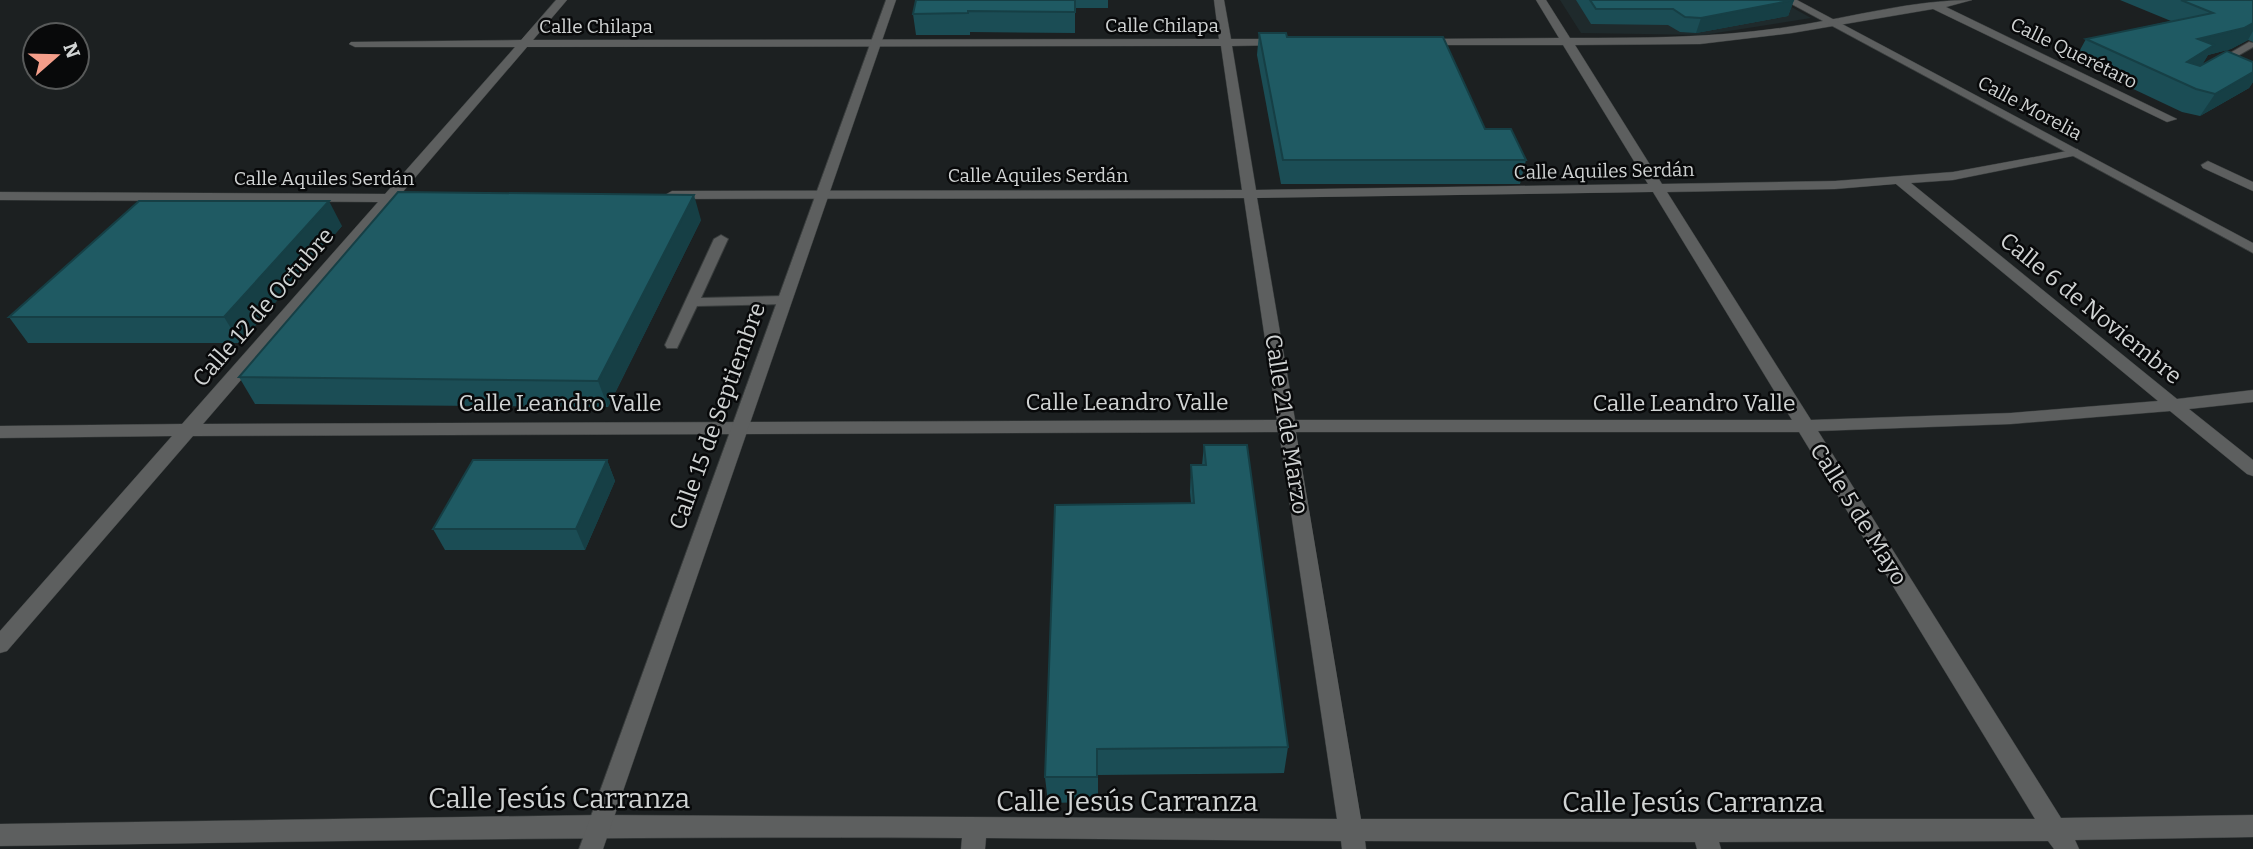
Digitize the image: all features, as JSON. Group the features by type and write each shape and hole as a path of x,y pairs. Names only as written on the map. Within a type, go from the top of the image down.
{"street":[{"name":"Calle 12 de Octubre","path":"0,645 562,0"},
{"name":"Calle 15 de Septiembre","path":"595,838 891,0"},
{"name":"Calle 21 de Marzo","path":"1219,0 1353,841"},
{"name":"Calle 5 de Mayo","path":"1541,0 2062,840"},
{"name":"Calle Morelia","path":"1789,0 2253,249"},
{"path":"1416,42 1700,41 1830,22 1929,3 1966,0"},
{"name":"Calle Querétaro","path":"1929,3 2171,119"},
{"name":"Calle Chilapa","path":"355,44 1294,42"},
{"name":"Calle Aquiles Serdán","path":"660,195 1657,190 1900,181 1954,176 2073,152"},
{"path":"2208,165 2253,187"},
{"name":"Calle 6 de Noviembre","path":"1900,181 2253,470"},
{"name":"Calle Aquiles Serdán","path":"0,197 429,198"},
{"name":"Calle Leandro Valle","path":"0,432 739,426 1806,428 2174,406 2253,396"},
{"name":"Calle Jesús Carranza","path":"0,835 1353,841 2062,840 2253,826"}],"lane":[{"path":"2204,71 2249,45"},
{"path":"672,345 721,239"},
{"path":"693,302 785,300"}],"shaded area":[{"path":"1560,0 1779,0 1811,18 1703,35 1581,33"}],"building":[{"path":"916,0 1075,0 1075,12 968,11 913,14"},
{"path":"1590,0 1794,0 1701,18 1685,17 1673,9 1596,9"},
{"path":"2181,0 2253,0 2253,23 2244,28 2198,39 2214,45 2187,62 2200,66 2227,51 2253,62 2253,72 2215,94 2196,89 2086,39 2213,13"},
{"path":"1259,33 1286,33 1287,37 1443,37 1485,129 1511,129 1526,160 1283,160"},
{"path":"398,192 694,195 598,381 239,377"},
{"path":"139,201 329,201 224,317 9,317"},
{"path":"1204,445 1247,445 1288,747 1097,749 1097,777 1045,777 1055,505 1194,503 1191,465 1206,465"},
{"path":"473,460 607,460 576,529 433,529"}]}
